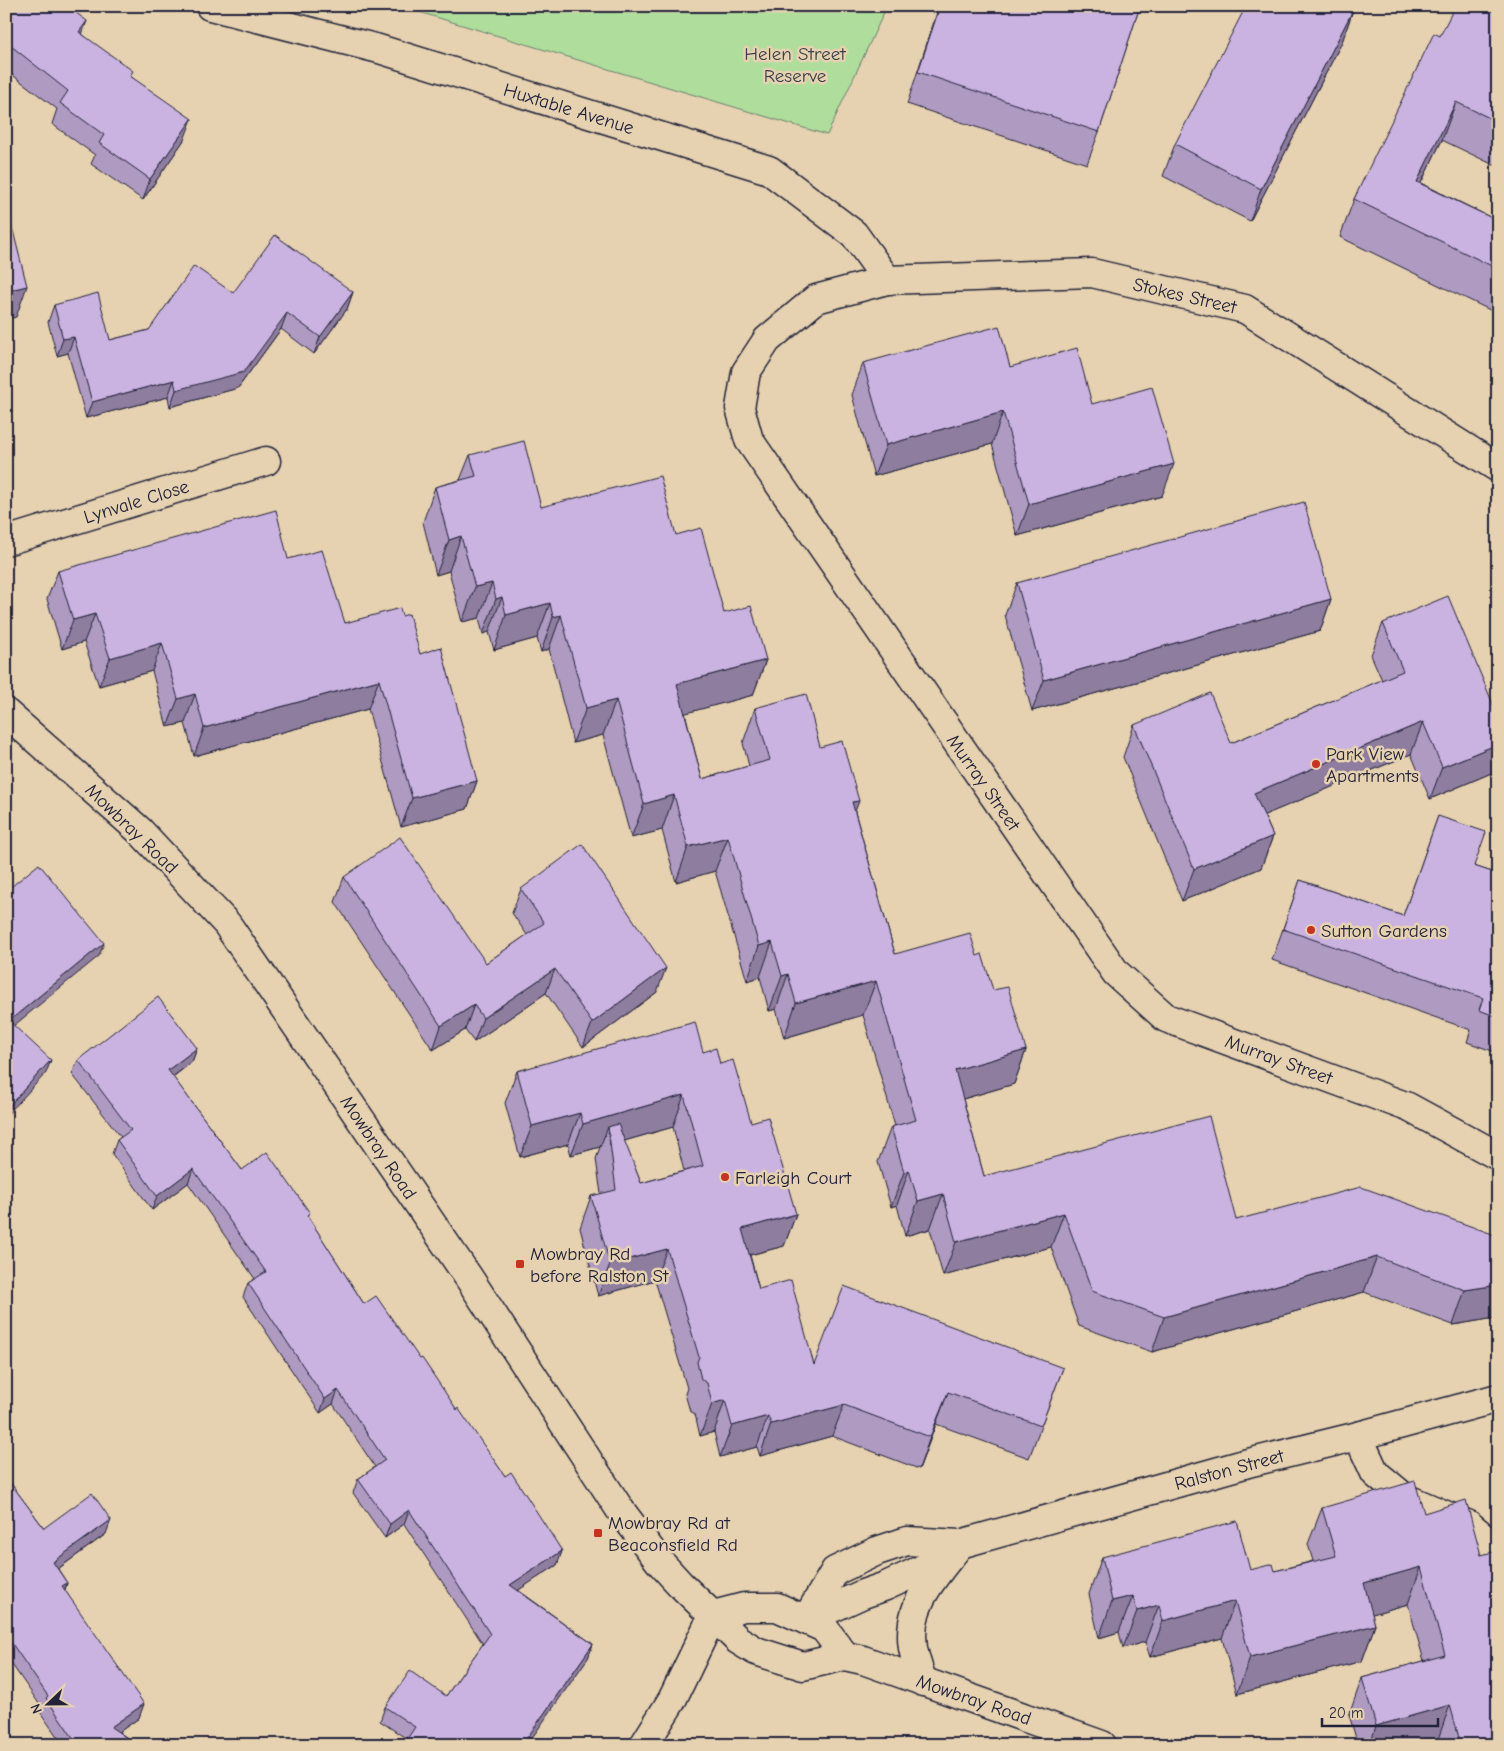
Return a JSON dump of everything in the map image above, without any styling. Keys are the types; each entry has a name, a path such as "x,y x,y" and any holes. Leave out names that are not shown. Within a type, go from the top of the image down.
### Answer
{"street":[{"name":"Huxtable Avenue","path":"210,6 379,49 768,170 854,234 887,280"},
{"name":"Stokes Street","path":"887,280 1092,273 1245,309 1498,468"},
{"name":"Murray Street","path":"887,280 816,300 767,340 746,372 740,408 749,440 1116,973 1166,1018 1408,1106 1498,1156"},
{"name":"Lynvale Close","path":"6,541 266,461"},
{"name":"Mowbray Road","path":"6,713 140,831 227,924 469,1278 621,1511 658,1561 738,1640 756,1651 803,1666 845,1656 863,1660 1102,1745"},
{"name":"Ralston Street","path":"806,1620 835,1571 877,1551 907,1541 960,1544 1248,1463 1358,1436 1498,1398"},
{"path":"1358,1436 1374,1473 1405,1498 1469,1525 1498,1550"},
{"path":"922,1682 913,1647 913,1621 921,1595 960,1544"},
{"path":"644,1745 672,1700 713,1616 744,1607 777,1607 824,1628 845,1656"}],"green space":[{"name":"Helen Street Reserve","path":"399,6 887,6 827,135"}],"building":[{"path":"6,6 67,6 87,21 79,32 133,71 130,76 192,119 150,179 99,143 104,135 60,103 68,91 6,42"},
{"path":"940,6 1140,6 1099,132 918,72"},
{"path":"1246,6 1346,6 1353,10 1261,189 1175,144"},
{"path":"1455,6 1498,6 1498,122 1456,102 1417,182 1498,221 1498,269 1354,199 1434,33 1440,36"},
{"path":"6,207 27,286 6,291"},
{"path":"275,235 353,292 320,337 287,313 244,372 176,390 174,380 92,402 74,337 63,339 54,305 98,293 110,340 149,330 194,266 233,293"},
{"path":"999,326 1010,367 1077,348 1092,404 1152,387 1174,464 1029,504 1003,412 886,445 863,363"},
{"path":"524,441 541,507 660,476 676,535 701,528 724,613 751,606 766,660 677,684 702,779 770,760 755,708 806,694 820,747 842,741 859,801 852,802 895,954 970,933 977,956 982,954 993,990 1008,987 1026,1050 955,1070 984,1176 1209,1116 1236,1220 1361,1187 1498,1236 1498,1285 1465,1290 1377,1257 1164,1317 1092,1291 1064,1213 956,1242 943,1194 918,1201 909,1170 904,1172 891,1127 916,1120 876,981 796,1003 788,974 782,976 772,942 759,946 728,837 688,847 674,795 644,804 616,700 586,708 561,615 553,617 550,603 506,615 502,597 496,599 492,583 475,587 461,536 449,540 435,487 476,476 470,455"},
{"path":"1304,502 1331,599 1044,680 1017,583"},
{"path":"276,510 288,559 322,550 345,623 400,608 402,616 409,614 420,654 441,647 477,781 412,798 379,680 204,728 195,694 178,699 162,643 110,658 95,614 73,620 58,571"},
{"name":"Park View Apartments","path":"1448,596 1498,716 1498,744 1442,767 1423,722 1254,793 1273,836 1194,869 1134,725 1210,693 1231,743 1403,671 1383,623"},
{"path":"1438,816 1486,832 1474,866 1498,874 1498,1017 1479,1010 1483,998 1283,929 1300,880 1403,916"},
{"path":"400,837 486,963 544,923 521,889 582,844 666,968 592,1023 555,969 483,1018 474,1005 441,1026 344,877"},
{"path":"39,864 104,943 9,1021 51,1060 6,1109 6,891"},
{"path":"158,997 197,1048 168,1070 242,1170 267,1152 310,1213 307,1215 364,1304 376,1296 505,1476 511,1472 562,1551 510,1585 593,1644 522,1745 403,1745 415,1727 385,1707 410,1671 446,1696 490,1634 409,1510 390,1524 358,1479 385,1460 338,1390 325,1399 248,1283 266,1272 193,1169 157,1196 117,1140 131,1130 78,1060"},
{"path":"695,1022 703,1052 716,1048 720,1064 733,1060 751,1122 768,1117 796,1214 742,1229 759,1289 791,1280 814,1365 844,1286 1063,1368 1041,1426 948,1392 930,1437 844,1405 771,1424 768,1416 732,1426 725,1400 712,1404 707,1383 701,1379 697,1362 699,1357 667,1249 610,1264 591,1196 616,1190 608,1127 618,1124 641,1183 703,1166 684,1095 583,1124 580,1113 532,1126 517,1071"},
{"path":"6,1477 44,1528 92,1493 111,1520 53,1562 67,1583 62,1586 144,1704 111,1727 137,1745 78,1745 46,1698 48,1696 6,1635"},
{"path":"1415,1481 1424,1513 1466,1500 1481,1555 1498,1551 1498,1745 1461,1745 1450,1705 1376,1726 1362,1678 1445,1655 1421,1567 1364,1583 1375,1625 1250,1657 1235,1601 1163,1621 1159,1605 1137,1611 1133,1596 1112,1601 1102,1557 1237,1521 1250,1570 1273,1564 1275,1571 1336,1556 1322,1508"}],"place":[{"name":"Park View Apartments","path":"1316,764"},
{"name":"Sutton Gardens","path":"1311,930"},
{"name":"Farleigh Court","path":"725,1177"},
{"name":"Mowbray Rd before Ralston St","path":"520,1264"},
{"name":"Mowbray Rd at Beaconsfield Rd","path":"598,1533"}]}
